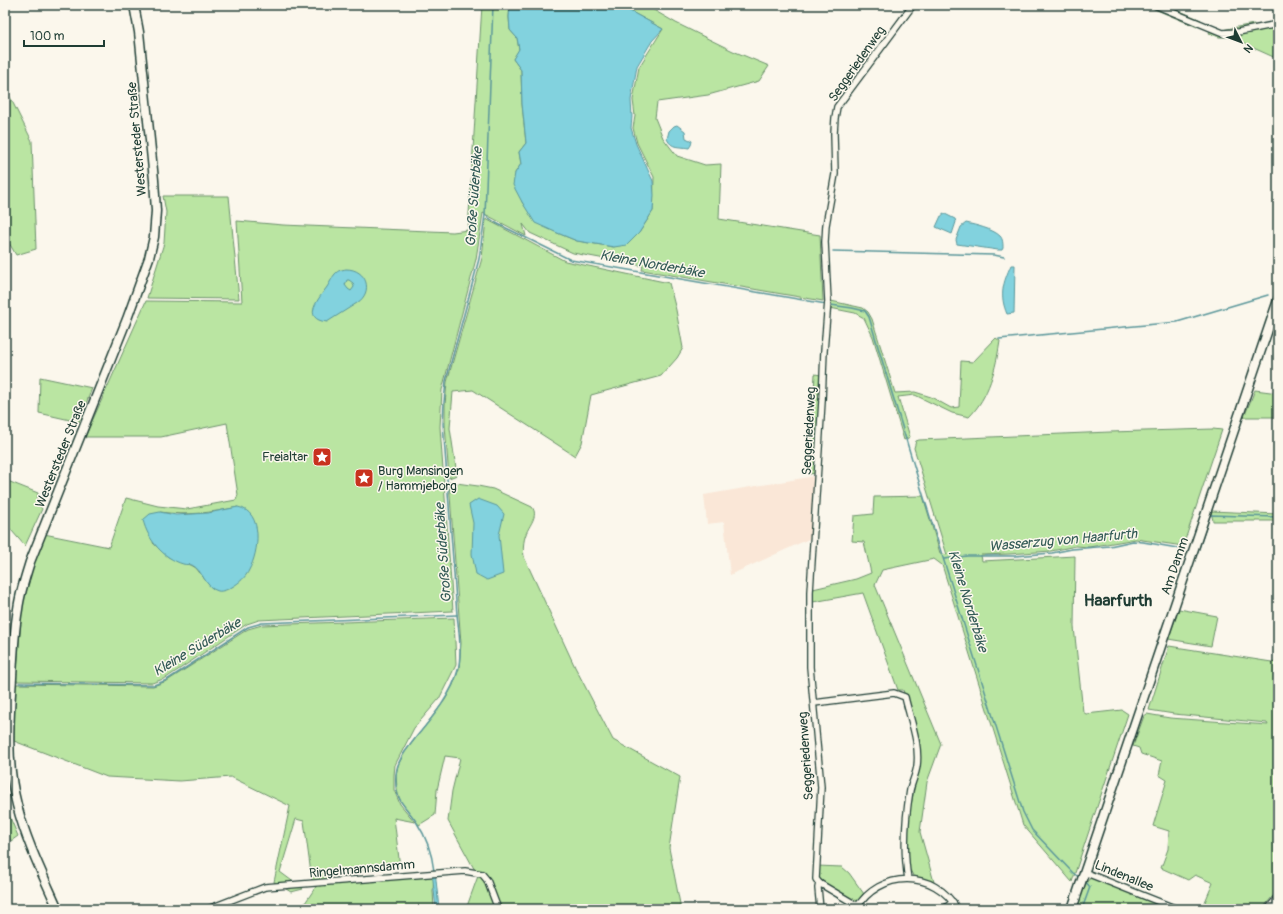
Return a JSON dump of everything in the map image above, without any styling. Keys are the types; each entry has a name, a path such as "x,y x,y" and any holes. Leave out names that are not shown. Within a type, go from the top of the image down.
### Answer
{"main road":[{"name":"Westersteder Straße","path":"58,909 29,842 13,788 8,723 15,630 19,603 30,562 128,319 149,258 154,237 156,211 154,180 139,32 134,5"},
{"name":"Am Damm","path":"1072,909 1278,300"}],"street":[{"name":"Seggeriedenweg","path":"820,909 819,883 816,879 816,865 821,787 810,667 810,592 828,305 825,242 826,225 835,174 835,118 837,107 913,5"},
{"path":"1155,5 1223,33 1238,32 1278,24"},
{"path":"814,703 894,692 905,697 916,743 917,767 911,789 905,832 904,859 908,879"},
{"name":"Ringelmannsdamm","path":"208,909 265,887 465,871 482,874 487,880 498,909"},
{"name":"Lindenallee","path":"1084,874 1164,907 1177,909"},
{"path":"819,883 857,908 872,891 885,883 911,879 932,885 944,893 953,902 957,909"},
{"path":"1268,909 1278,897"},
{"path":"944,909 953,902"}],"shaded area":[{"path":"815,476 811,538 730,575 724,522 707,524 704,495"}],"green space":[{"path":"482,5 510,5 510,30 517,38 519,50 513,59 521,70 522,104 526,143 519,152 521,164 515,173 522,202 529,212 555,232 577,241 614,247 639,233 653,211 654,177 637,143 633,128 635,116 633,100 639,67 663,29 628,10 625,5 645,5 676,23 733,51 769,66 759,81 708,95 657,102 655,118 663,138 677,156 705,165 721,164 719,219 820,235 823,301 642,270 643,266 573,253 530,233 523,224 526,236 483,213 476,259 442,390 440,427 453,611 259,620 247,624 166,678 152,683 16,681 22,608 26,583 44,534 109,547 126,498 158,506 187,509 236,500 238,495 227,423 161,437 85,437 146,301 242,302 237,221 283,225 453,232 468,230","holes":["238,507 209,585 196,568 168,557 153,543 160,512 180,514 199,513"]},
{"path":"1145,5 1166,5 1201,20 1197,27"},
{"path":"1254,24 1256,32 1278,26 1278,59 1229,37 1219,37 1209,33 1212,26 1221,30"},
{"path":"5,87 32,141 36,249 16,255 5,236"},
{"path":"163,196 229,196 239,299 147,298 164,243 166,212"},
{"path":"486,219 565,261 669,283 683,348 677,358 661,376 591,395 582,443 575,456 473,390 453,392 450,428 457,475 449,478 445,425 447,382 482,258"},
{"path":"831,301 863,308 868,312 872,319 895,393 915,392 931,397 951,408 959,407 961,361 973,362 996,338 1000,341 994,372 987,391 976,409 969,417 952,413 915,395 898,397 910,437 904,440 873,337 864,318 855,313 830,308"},
{"path":"815,374 821,375 816,473 809,474"},
{"path":"40,377 92,388 79,422 39,413"},
{"path":"1255,390 1278,393 1278,417 1244,417"},
{"path":"1213,429 1222,430 1183,546 1136,539 1089,547 1076,546 1051,551 981,555 982,561 1075,556 1074,627 1083,712 1086,714 1122,710 1128,714 1072,882 1023,825 942,565 934,559 882,570 875,585 941,744 927,782 920,832 934,882 914,877 907,865 906,856 910,810 919,764 914,726 903,690 898,690 863,593 813,602 813,589 856,579 871,573 864,542 852,541 854,516 873,514 874,497 923,496 940,553 947,555 914,448 916,441"},
{"path":"5,480 38,493 37,501 42,509 25,546 5,523"},
{"path":"449,482 493,489 532,507 534,510 534,517 524,540 524,557 575,667 613,740 680,777 669,848 681,909 466,909 478,876 448,821 452,791 460,758 445,756 437,790 435,815 419,825 401,802 397,789 396,775 398,765 405,752 445,700 459,669 461,643"},
{"path":"1211,511 1278,514 1278,521 1213,521"},
{"path":"1179,609 1217,616 1211,646 1168,639"},
{"path":"454,618 456,665 439,699 414,728 395,765 394,790 400,804 415,822 394,818 400,867 328,874 329,881 312,881 304,821 296,819 280,872 303,889 291,892 274,882 290,806 231,777 180,781 107,777 14,741 15,684 153,686 167,681 248,629 262,625"},
{"path":"1169,646 1278,663 1278,890 1262,909 1202,909 1213,883 1195,875 1188,880 1161,868 1168,849 1169,831 1153,826 1167,780 1159,775 1162,761 1141,754 1139,748 1133,746 1144,716 1147,714 1170,718 1268,725 1267,723 1174,714 1149,710"},
{"path":"5,806 18,836 11,841 5,828"},
{"path":"817,866 842,867 849,873 864,894 856,902 819,883"},
{"path":"434,874 434,909 301,909 317,885"},
{"path":"1091,878 1153,902 1160,909 1077,909 1083,888"}],"water":[{"path":"510,5 624,5 628,10 663,29 652,41 637,66 631,100 631,128 636,144 653,181 653,211 639,233 627,245 614,247 577,241 535,223 513,185 515,173 521,164 519,152 526,143 522,104 521,70 513,59 519,49 517,38 510,30"},
{"path":"677,125 685,131 686,138 692,141 689,148 674,146 667,139 669,131"},
{"path":"943,213 955,219 956,222 952,234 936,227 941,216 943,216"},
{"path":"966,223 993,231 1000,236 1002,240 1002,250 957,244 956,240 961,227"},
{"path":"1011,265 1015,265 1014,313 1007,314 1003,301 1003,289"},
{"path":"346,269 353,270 363,277 367,287 365,293 357,303 327,322 319,320 315,317 313,312 314,307 334,275 339,271","holes":["347,280 353,283 354,287 351,291 345,285"]},
{"path":"478,499 497,506 504,514 499,535 503,574 487,580 476,574 472,554 473,523 469,505"},
{"path":"238,507 246,510 252,516 256,524 257,543 255,553 248,573 231,588 221,591 218,591 210,586 196,567 176,561 163,553 153,541 145,527 143,520 150,514 160,512 176,515 208,513"},
{"path":"435,870 439,909 436,909 432,871"}],"waterway":[{"name":"Große Süderbäke","path":"434,871 432,858 424,834 399,797 396,784 396,775 398,764 404,754 447,696 455,679 460,657 443,424 444,402 446,381 479,259 485,215 493,5"},
{"name":"Kleine Norderbäke","path":"485,215 496,223 571,260 826,304"},
{"path":"833,251 994,255 1004,257"},
{"path":"999,339 1177,322 1268,295"},
{"name":"Kleine Norderbäke","path":"831,305 865,311 869,317 915,469 1023,812 1032,830 1073,873 1080,878"},
{"name":"Wasserzug von Haarfurth","path":"1198,551 1210,515 1278,517"},
{"name":"Wasserzug von Haarfurth","path":"944,559 967,556 1015,556 1052,553 1072,549 1110,546 1133,541 1183,549"},
{"name":"Kleine Süderbäke","path":"19,683 154,685 167,680 248,627 262,623 457,615"},
{"name":"Kleine Norderbäke","path":"1082,909 1090,887 1085,881"}],"place":[{"name":"Freialtar","path":"322,457"},
{"name":"Burg Mansingen / Hammjeborg","path":"364,478"}],"district":[{"name":"Haarfurth","path":"1118,600"}]}
